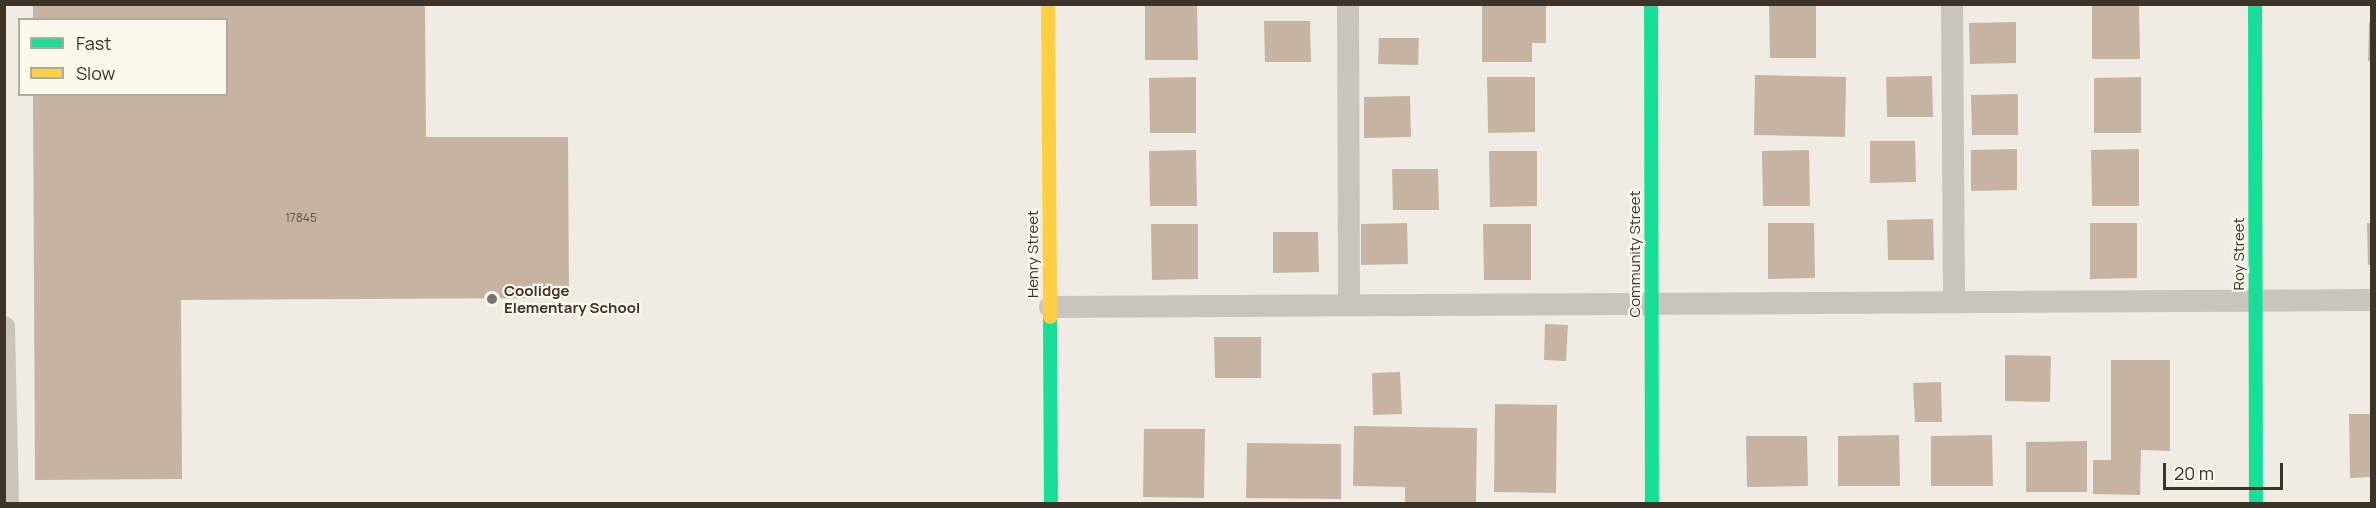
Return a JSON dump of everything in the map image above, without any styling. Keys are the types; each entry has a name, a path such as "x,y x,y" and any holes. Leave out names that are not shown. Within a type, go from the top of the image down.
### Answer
{"street":[{"name":"Henry Street","path":"1048,4 1051,504"},
{"name":"Community Street","path":"1651,4 1652,504"},
{"name":"Roy Street","path":"2255,4 2256,504"}],"lane":[{"path":"1348,4 1349,305"},
{"path":"1952,4 1954,302"},
{"path":"1050,307 2372,300"},
{"path":"4,327 8,504"}],"building":[{"path":"33,4 425,4 426,137 568,137 569,298 181,300 182,479 35,480 33,96 228,96 228,18 33,18"},
{"path":"1145,4 1197,4 1198,60 1145,60"},
{"path":"1482,4 1546,4 1546,43 1532,43 1532,62 1482,62"},
{"path":"1769,4 1816,4 1816,58 1770,58"},
{"path":"2092,4 2139,4 2140,59 2092,59"},
{"path":"1264,21 1310,21 1311,62 1265,62"},
{"path":"2016,22 2016,63 1970,64 1969,23"},
{"path":"2369,22 2372,22 2372,61 2368,61"},
{"path":"1379,38 1419,38 1418,65 1378,64"},
{"path":"1755,75 1846,77 1845,137 1754,135"},
{"path":"1932,76 1933,117 1887,117 1886,77"},
{"path":"1196,77 1196,133 1150,133 1149,78"},
{"path":"1487,77 1535,77 1535,132 1488,133"},
{"path":"2141,77 2141,133 2094,133 2094,78"},
{"path":"2018,94 2018,135 1972,135 1971,95"},
{"path":"1410,96 1411,137 1364,138 1364,97"},
{"path":"1870,141 1915,141 1916,182 1870,183"},
{"path":"2017,149 2017,190 1971,191 1971,150"},
{"path":"2139,149 2139,206 2092,206 2091,150"},
{"path":"1196,150 1197,206 1150,206 1149,151"},
{"path":"1809,150 1810,206 1763,206 1762,151"},
{"path":"1489,151 1537,151 1537,206 1490,207"},
{"path":"1392,169 1438,169 1439,210 1393,210"},
{"path":"1933,219 1934,260 1888,260 1887,220"},
{"path":"1407,223 1408,264 1361,265 1361,224"},
{"path":"1768,223 1814,223 1815,278 1768,279"},
{"path":"2090,223 2137,223 2137,278 2090,279"},
{"path":"2367,223 2372,223 2372,265 2368,265"},
{"path":"1151,224 1198,224 1198,279 1152,280"},
{"path":"1483,224 1531,224 1531,280 1484,280"},
{"path":"1273,232 1318,232 1319,272 1273,273"},
{"path":"1545,324 1568,325 1566,361 1544,360"},
{"path":"1214,337 1261,337 1261,378 1215,378"},
{"path":"2005,355 2051,356 2050,402 2005,401"},
{"path":"2111,360 2170,360 2170,451 2141,450 2140,495 2093,494 2093,460 2111,460"},
{"path":"1400,372 1402,414 1373,415 1372,373"},
{"path":"1941,382 1942,422 1915,422 1913,383"},
{"path":"1495,404 1557,405 1556,493 1494,492"},
{"path":"2349,414 2372,414 2372,477 2350,478"},
{"path":"1354,426 1477,428 1476,503 1405,502 1405,487 1353,486"},
{"path":"1144,429 1205,429 1204,498 1143,497"},
{"path":"1899,435 1900,486 1838,486 1838,436"},
{"path":"1992,435 1993,486 1931,486 1931,436"},
{"path":"1746,436 1807,436 1808,486 1747,487"},
{"path":"2087,441 2087,492 2026,492 2026,442"},
{"path":"1247,443 1341,444 1341,499 1246,498"}],"traffic: fast":[{"path":"1651,4 1652,504"},
{"path":"2255,4 2256,504"},
{"path":"1050,317 1051,504"}],"traffic: slow":[{"path":"1048,4 1050,317"}],"place":[{"name":"Coolidge Elementary School","path":"492,299"}]}
